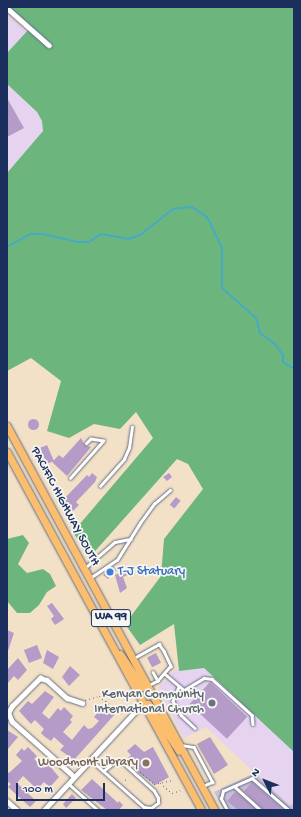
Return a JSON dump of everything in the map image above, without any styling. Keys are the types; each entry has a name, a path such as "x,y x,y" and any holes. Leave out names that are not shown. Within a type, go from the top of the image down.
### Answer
{"main road":[{"name":"PACIFIC HIGHWAY SOUTH","path":"7,426 215,810"},
{"name":"PACIFIC HIGHWAY SOUTH","path":"7,452 142,704 201,810"},
{"path":"109,640 142,688 148,687"},
{"path":"142,704 148,704 165,734 190,765"}],"street":[{"path":"7,8 49,45"},
{"path":"74,776 12,722 8,714 12,706 40,678 47,680 68,698 82,703"},
{"path":"44,810 142,704"},
{"path":"7,801 17,810"}],"lane":[{"path":"100,486 124,459 129,448 132,427"},
{"path":"70,478 103,441 91,439 87,443"},
{"path":"90,579 117,560 131,539 136,527 154,504 170,490"},
{"path":"84,568 115,542 131,539"},
{"path":"133,659 159,644 171,666 158,681 148,687"},
{"path":"153,672 158,681"},
{"path":"165,674 184,690 204,678 212,679 252,715 253,724"},
{"path":"179,687 173,701 181,715 195,728"},
{"path":"179,745 194,747 213,782 202,787"},
{"path":"90,759 146,808 154,807 158,803 154,791 123,763 114,763 104,771"},
{"path":"227,810 221,796 224,791 254,778 289,810"},
{"path":"68,784 98,810"},
{"path":"234,786 261,810"}],"path":[{"path":"82,703 92,696 100,696 127,719"},
{"path":"159,782 172,793 181,790"}],"shaded area":[{"path":"7,14 27,32 7,53"},
{"path":"7,84 37,112 42,121 43,131 7,173"},
{"path":"177,668 179,671 204,668 294,750 294,802 290,806 206,727 184,738 158,688"},
{"path":"255,773 290,806 294,802 294,810 224,810 214,792"}],"green space":[{"path":"9,7 294,7 294,752 204,668 179,671 174,624 140,645 125,624 161,576 164,539 203,489 188,464 177,459 89,558 73,532 153,438 136,412 120,429 94,424 69,438 47,431 61,381 31,358 7,371 7,173 43,131 42,121 37,112 7,84 7,53 30,28"},
{"path":"23,535 29,543 18,564 27,573 43,569 50,574 56,586 47,592 39,605 30,613 17,613 7,601 7,539"}],"building":[{"path":"7,98 24,128 7,137"},
{"path":"33,418 37,420 39,424 37,428 33,430 29,428 27,424 29,420"},
{"path":"81,438 85,445 91,447 67,476 52,462 59,455 63,458"},
{"path":"47,445 54,461 41,466 39,461 45,459 40,448"},
{"path":"92,473 97,477 95,482 76,502 79,505 73,511 70,508 66,512 61,502 87,475 89,477"},
{"path":"169,473 172,477 167,481 163,477"},
{"path":"176,497 181,501 174,509 170,505"},
{"name":"T-J Statuary","path":"113,566 117,570 108,579 103,575"},
{"path":"126,570 128,575 123,577 127,588 120,593 115,575"},
{"path":"52,603 64,619 55,625 51,619 54,616 47,606"},
{"path":"7,630 14,633 8,651 7,651"},
{"path":"37,645 42,658 29,663 24,650"},
{"path":"47,650 59,657 53,669 43,663"},
{"path":"156,653 161,663 152,667 147,658"},
{"path":"18,658 27,670 18,680 14,676 7,684 7,670"},
{"path":"70,666 80,675 69,686 62,677"},
{"name":"Kenyan Community International Church","path":"210,682 247,717 227,739 190,704"},
{"path":"45,691 54,697 42,713 49,719 58,708 61,711 64,707 73,716 70,720 72,722 63,732 72,740 84,725 88,729 92,728 99,721 94,717 102,707 106,710 109,708 115,714 74,760 60,750 64,746 54,737 51,741 41,733 44,729 35,720 31,724 19,711 28,701 32,704"},
{"path":"7,730 18,737 7,750"},
{"path":"210,737 228,765 214,774 197,744"},
{"name":"Woodmont Library","path":"135,744 144,752 153,747 169,777 155,785 140,774 127,759 131,755 127,751"},
{"path":"28,747 37,756 34,759 44,768 48,764 59,777 50,787 44,782 37,789 23,776 17,783 36,801 30,807 8,787 11,784 7,781 7,771 9,773 22,761 16,755 22,748 24,751"},
{"path":"92,779 118,803 119,801 123,805 119,810 107,810 81,790"},
{"path":"252,782 284,810 264,810 244,791"},
{"path":"235,792 257,810 238,810 227,801"},
{"path":"72,794 76,798 66,808 63,804"}],"waterway":[{"path":"7,247 30,234 43,234 77,242 89,242 101,234 128,239 140,235 173,209 192,207 207,217 222,248 222,288 256,318 260,333 274,343 283,355 283,362 294,369"}],"place":[{"name":"T-J Statuary","path":"110,572"},
{"name":"Kenyan Community International Church","path":"212,703"},
{"name":"Woodmont Library","path":"146,763"}]}
